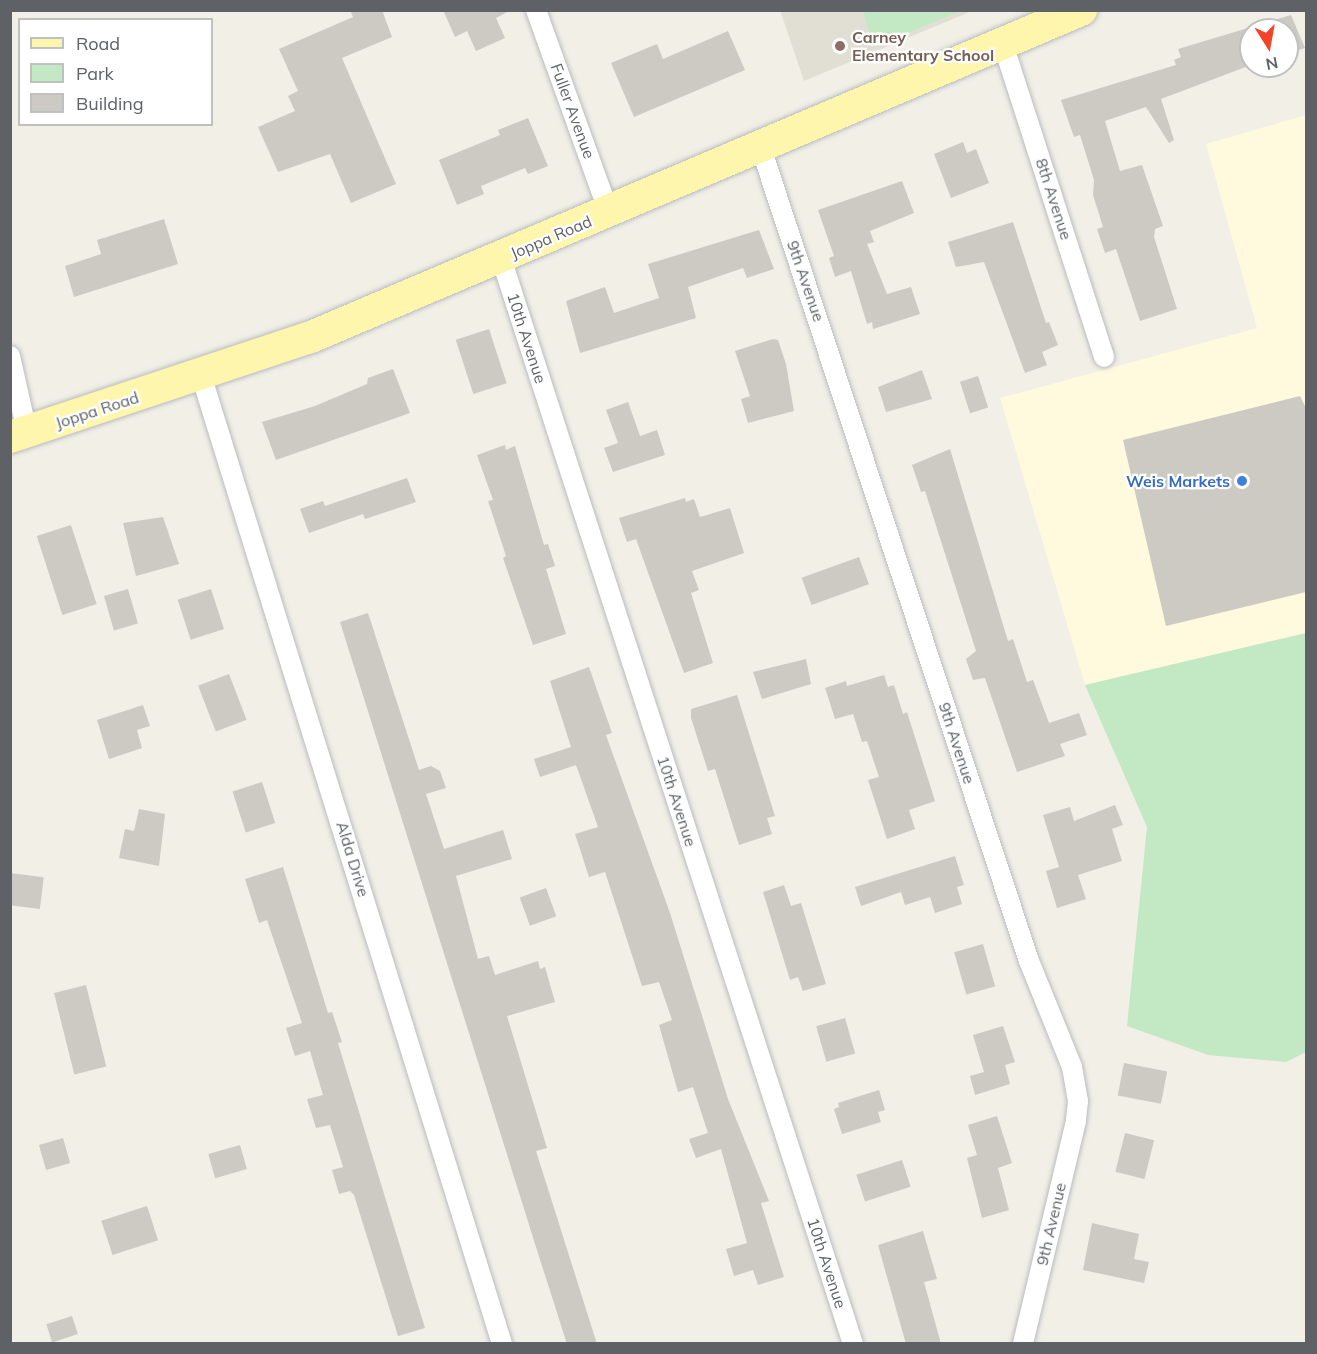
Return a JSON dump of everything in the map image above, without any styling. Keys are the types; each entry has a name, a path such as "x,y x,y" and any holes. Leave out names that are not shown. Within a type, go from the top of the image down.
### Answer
{"main road":[{"name":"Joppa Road","path":"19,435 311,336 609,213 1002,41 1081,10"}],"street":[{"name":"Fuller Avenue","path":"536,10 609,213"},
{"name":"8th Avenue","path":"1002,41 1104,357"},
{"name":"9th Avenue","path":"761,148 1029,961 1072,1067 1077,1101 1076,1121 1023,1344"},
{"name":"10th Avenue","path":"501,258 853,1344"},
{"path":"10,356 19,435"},
{"name":"Alda Drive","path":"201,375 502,1344"}],"shaded area":[{"name":"Carney Elementary School","path":"780,10 972,11 804,81"},
{"path":"1306,115 1306,633 1085,685 1000,398 1257,328 1206,144"}],"green space":[{"path":"863,10 960,10 960,11 874,47"},
{"path":"1306,633 1306,1052 1286,1062 1208,1055 1127,1026 1147,827 1085,685"}],"building":[{"path":"350,10 382,10 392,37 342,58 396,184 351,203 330,154 278,172 258,127 295,111 288,96 298,91 279,49 353,17"},
{"path":"443,10 511,10 496,18 505,38 476,51 467,31 455,37"},
{"path":"728,31 745,70 634,117 611,63 657,44 663,59"},
{"path":"1239,31 1239,70 1161,99 1174,140 1169,143 1146,107 1105,121 1120,171 1142,165 1163,226 1155,229 1154,237 1177,309 1140,321 1116,249 1105,253 1097,229 1103,227 1093,195 1094,180 1080,135 1074,137 1061,100 1176,65 1174,60 1181,57 1178,49"},
{"path":"1299,34 1305,48 1299,50"},
{"path":"528,118 548,166 528,174 525,168 481,186 484,194 457,205 439,160 500,135 498,130"},
{"path":"963,142 967,153 976,149 989,183 951,198 934,154"},
{"path":"902,181 914,213 870,231 874,242 867,244 887,294 911,287 920,314 873,329 872,322 867,324 851,271 835,277 829,258 834,256 818,210"},
{"path":"164,219 178,264 74,297 65,266 101,254 97,240"},
{"path":"1013,222 1046,323 1049,322 1058,345 1042,352 1047,365 1025,373 984,262 956,267 948,242"},
{"path":"759,230 774,269 747,278 743,268 688,287 696,318 580,353 566,301 605,287 614,313 659,298 648,264"},
{"path":"489,329 507,383 473,394 456,340"},
{"path":"773,339 778,340 786,364 794,411 748,423 741,399 750,396 735,351"},
{"path":"393,369 410,413 276,460 262,422 315,406 367,384 368,378"},
{"path":"922,370 932,399 886,412 878,387"},
{"path":"978,376 988,407 970,413 960,382"},
{"path":"1300,396 1306,408 1306,592 1166,626 1123,440"},
{"path":"628,402 640,436 657,430 665,455 613,472 604,448 618,443 606,410"},
{"path":"505,445 506,450 515,446 544,545 548,544 555,566 546,569 566,634 533,645 503,558 506,556 488,501 493,500 477,455"},
{"path":"950,449 1008,641 1013,639 1027,682 1033,680 1049,723 1079,713 1087,735 1060,744 1065,756 1017,772 985,678 973,680 966,659 976,651 925,491 921,492 912,465"},
{"path":"407,478 416,502 365,519 363,514 309,533 300,509 323,501 325,506"},
{"path":"685,498 686,502 694,499 700,517 730,508 744,553 692,571 699,590 691,593 713,663 684,673 636,539 627,542 619,518"},
{"path":"163,517 179,564 136,576 123,523"},
{"path":"71,525 97,604 62,615 37,536"},
{"path":"859,557 869,584 812,605 802,578"},
{"path":"128,589 138,624 114,630 104,596"},
{"path":"211,589 224,629 191,640 178,600"},
{"path":"368,613 419,770 431,766 440,771 446,788 426,794 444,849 503,830 512,859 456,876 478,959 489,956 495,975 538,961 540,969 545,967 555,1002 507,1016 547,1148 536,1151 597,1344 567,1344 340,622"},
{"path":"806,659 811,684 762,699 753,672"},
{"path":"589,667 612,733 606,735 670,913 728,1099 769,1201 761,1203 784,1277 758,1285 753,1270 734,1276 726,1249 747,1243 721,1149 696,1158 689,1139 708,1133 693,1087 678,1092 659,1025 672,1020 659,982 642,986 605,872 589,877 575,834 598,827 576,765 540,777 534,759 571,747 550,681"},
{"path":"229,674 247,720 216,732 198,686"},
{"path":"884,675 888,687 894,685 903,714 907,712 935,801 909,810 915,829 887,839 868,780 879,777 867,741 862,742 853,714 835,719 825,688 846,681 847,686"},
{"path":"737,695 775,816 767,818 772,834 739,845 715,769 708,771 691,718 691,709"},
{"path":"143,705 150,726 137,730 142,748 109,759 97,720"},
{"path":"262,782 275,823 246,832 233,792"},
{"path":"1115,805 1123,825 1112,829 1122,861 1078,875 1086,899 1057,908 1046,871 1059,867 1043,815 1070,807 1074,821"},
{"path":"139,809 165,814 159,866 119,858 125,829 134,831"},
{"path":"955,856 964,885 957,887 962,904 935,913 930,897 905,905 901,892 861,906 855,887"},
{"path":"283,867 328,1013 332,1012 342,1042 338,1043 425,1328 398,1336 354,1195 350,1191 339,1194 332,1170 343,1167 330,1125 316,1128 307,1099 323,1095 310,1051 295,1056 286,1028 302,1023 267,920 259,923 245,879"},
{"path":"10,873 44,877 40,909 10,905"},
{"path":"784,885 791,906 801,903 826,984 803,991 798,977 790,980 763,892"},
{"path":"546,888 556,916 530,926 520,898"},
{"path":"983,944 995,986 966,995 954,952"},
{"path":"86,985 106,1067 74,1074 54,993"},
{"path":"845,1018 855,1054 826,1062 816,1026"},
{"path":"1003,1026 1015,1062 1005,1065 1010,1084 975,1095 970,1076 984,1072 973,1035"},
{"path":"1124,1063 1167,1071 1161,1104 1118,1095"},
{"path":"879,1090 885,1110 878,1112 881,1122 842,1134 834,1109 839,1107 838,1103"},
{"path":"997,1116 1012,1163 998,1168 1009,1210 982,1218 967,1158 977,1155 968,1125"},
{"path":"1125,1133 1154,1140 1144,1179 1115,1172"},
{"path":"63,1138 70,1163 46,1170 39,1145"},
{"path":"240,1145 247,1169 215,1178 208,1154"},
{"path":"902,1160 911,1187 865,1201 856,1175"},
{"path":"147,1206 158,1240 112,1255 101,1221"},
{"path":"1092,1223 1139,1234 1134,1259 1149,1262 1144,1283 1083,1270"},
{"path":"923,1231 937,1279 924,1282 941,1344 906,1344 878,1245"},
{"path":"72,1316 78,1334 52,1342 46,1324"}],"place":[{"name":"Carney Elementary School","path":"840,46"},
{"name":"Weis Markets","path":"1242,481"}]}
